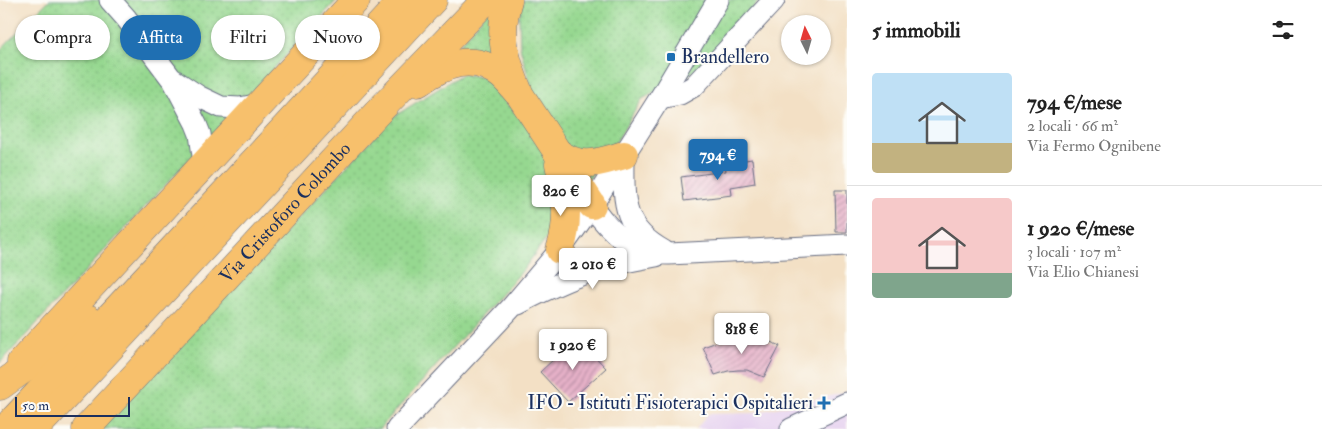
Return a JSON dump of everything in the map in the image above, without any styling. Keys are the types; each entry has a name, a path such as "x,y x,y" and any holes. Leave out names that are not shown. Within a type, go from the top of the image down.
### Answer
{"main road":[{"path":"0,386 356,0"},
{"path":"5,429 402,0"},
{"name":"Via Cristoforo Colombo","path":"36,429 433,0"},
{"name":"Via Cristoforo Colombo","path":"86,429 378,113 486,0"},
{"path":"508,0 503,19 503,43 520,95"},
{"path":"378,113 435,71 452,64 472,63 493,70 520,95 592,205"},
{"path":"557,152 567,159 584,164 624,155"},
{"path":"557,152 564,183 566,207 566,230 560,250"},
{"path":"0,386 42,356 159,264"}],"street":[{"path":"110,0 125,9 171,78 200,134 204,163"},
{"path":"397,429 510,309 560,250 624,155 718,0"},
{"path":"660,98 680,94 694,86 774,0"},
{"path":"171,78 200,97 221,107 240,108 260,104"},
{"path":"624,155 625,194 630,219 648,240 669,254"},
{"path":"592,205 601,219 623,239 646,253 669,254 847,245"},
{"path":"510,309 544,291 595,270 624,262 669,254"},
{"path":"791,429 847,403"}],"shaded area":[{"name":"IFO - Istituti Fisioterapici Ospitalieri","path":"847,392 847,429 696,429 708,414 754,413"}],"green space":[{"path":"49,0 337,0 323,15 295,15 295,45 285,56 285,15 211,15 211,60 281,60 0,363 0,50 15,35 15,60 110,60 110,15 34,15"},
{"path":"524,0 760,0 693,72 642,99 618,139 523,270 379,429 100,429 393,117 462,74 494,79 509,107 532,90 520,47 519,16"},
{"path":"492,6 496,57 476,50 456,49"}],"building":[{"path":"752,159 755,183 731,187 732,195 684,201 681,177 726,171 725,163"},
{"path":"835,190 847,190 847,232 836,232"},
{"path":"743,337 768,341 780,346 764,377 747,370 728,371 715,375 703,347"},
{"path":"570,344 577,352 584,345 606,368 568,402 540,372"}],"place":[{"name":"Brandellero","path":"671,57"},
{"name":"IFO - Istituti Fisioterapici Ospitalieri","path":"824,403"}]}
